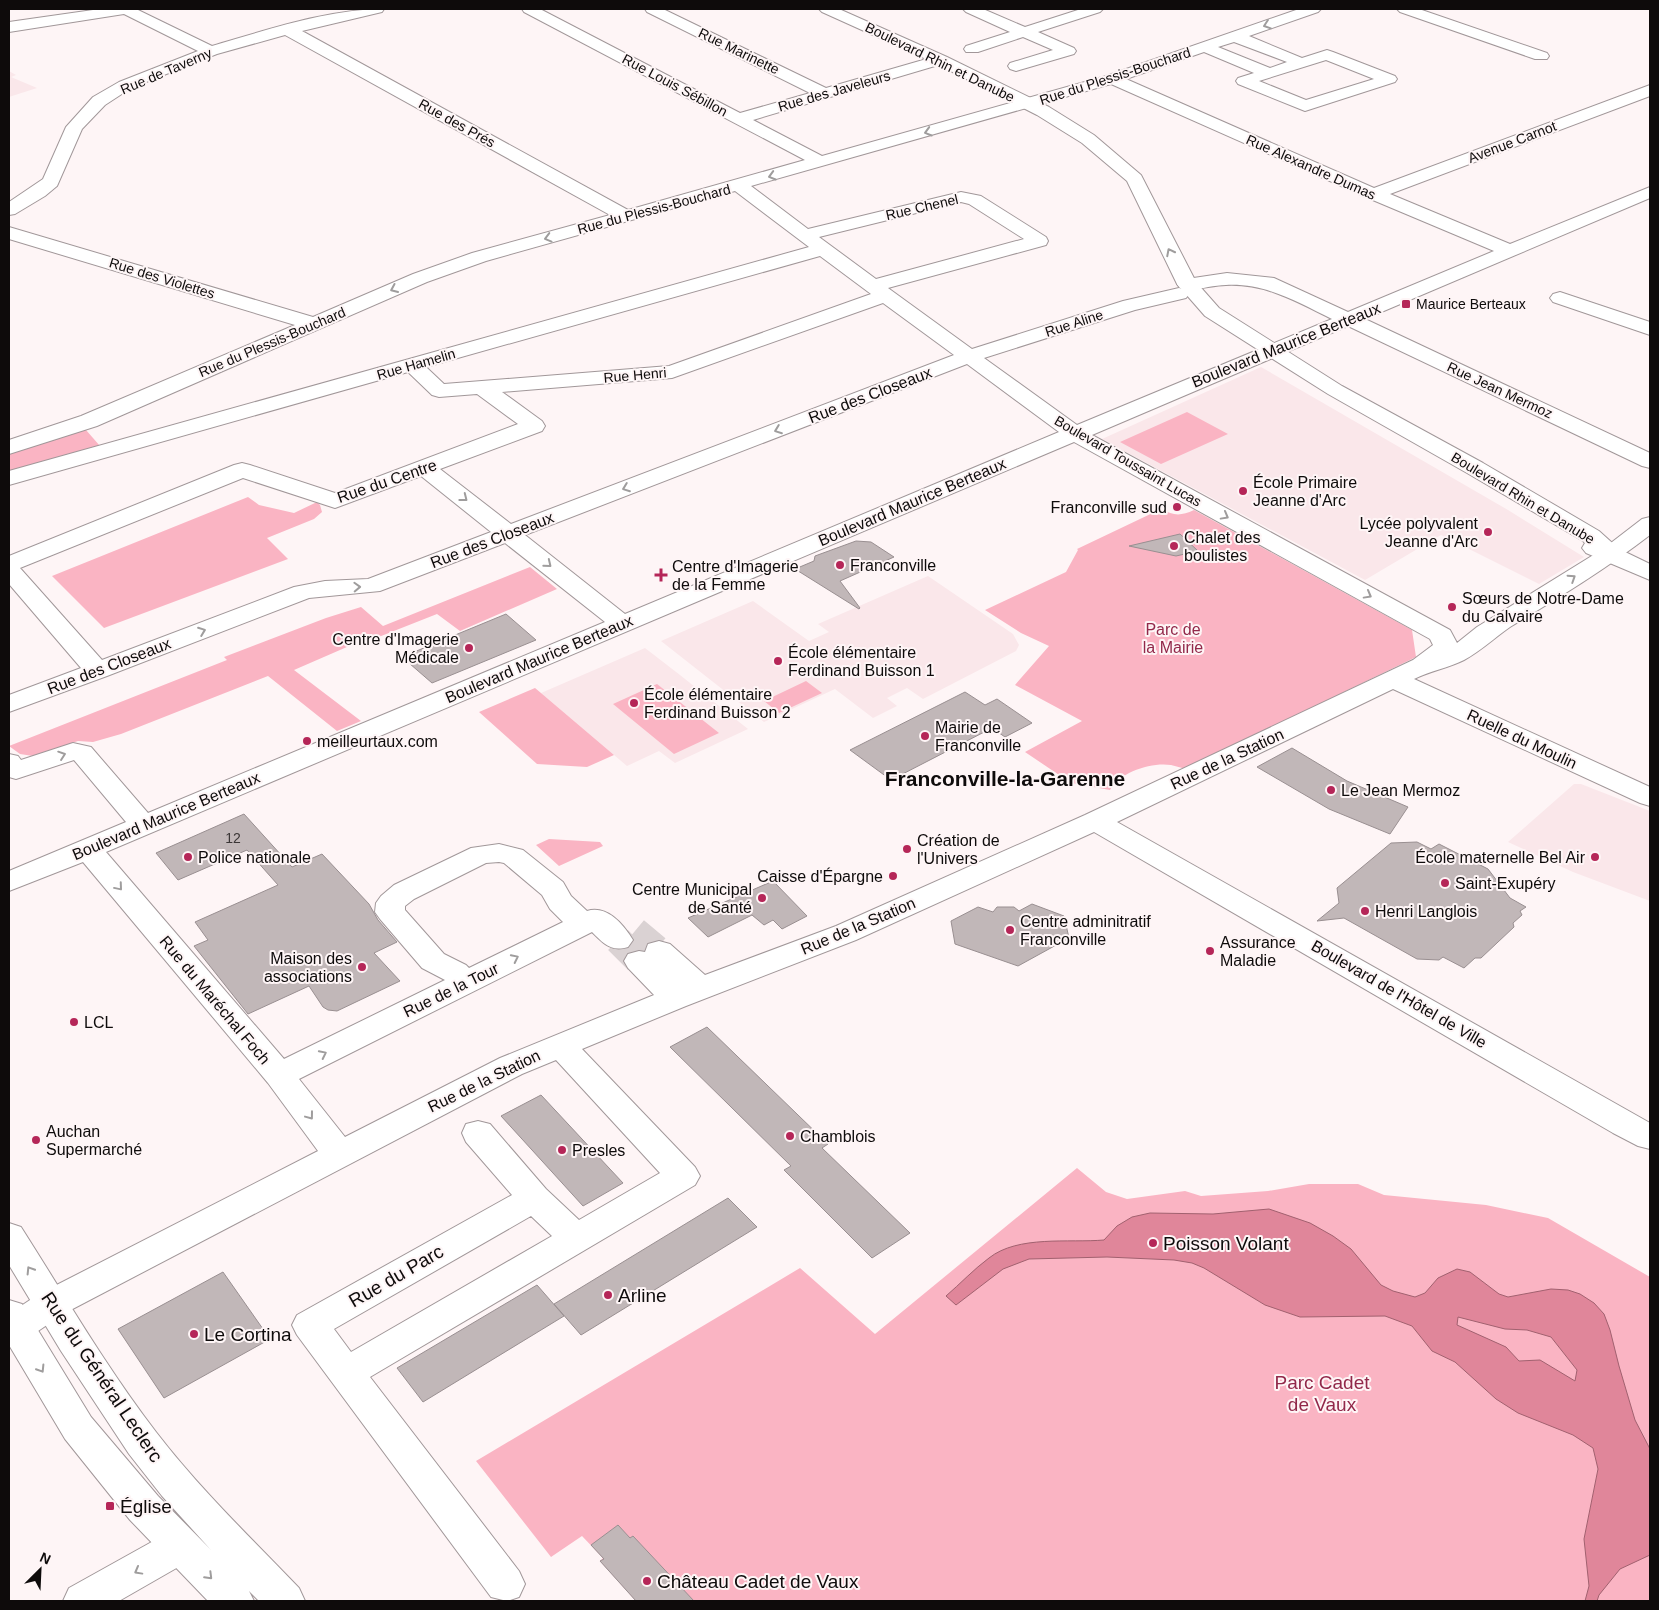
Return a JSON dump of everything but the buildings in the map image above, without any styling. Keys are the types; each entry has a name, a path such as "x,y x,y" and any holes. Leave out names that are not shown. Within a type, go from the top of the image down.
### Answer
{"street":[{"path":"9,27 126,9 211,51"},
{"name":"Rue de Taverny","path":"9,210 39,192 40,181 53,167 74,127 99,101 125,85 211,51 376,9"},
{"name":"Rue Louis Sébillon","path":"529,9 821,162"},
{"name":"Rue Marinette","path":"652,9 825,94"},
{"name":"Boulevard Rhin et Danube","path":"827,9 941,60 1026,104 1043,110 1088,139 1122,166 1135,179 1183,289 1198,315 1476,468 1591,536 1611,554 1650,573"},
{"path":"971,9 1027,31 1068,51 1016,66"},
{"path":"1054,9 1071,16"},
{"path":"972,48 1095,9"},
{"name":"Rue du Plessis-Bouchard","path":"9,447 89,421 420,278 479,257 1026,104 1112,78 1313,9"},
{"path":"1405,9 1541,56"},
{"name":"Rue des Prés","path":"288,30 626,216"},
{"path":"1234,36 1302,63"},
{"path":"1204,47 1270,73"},
{"path":"1327,55 1389,79 1306,106 1244,81 1270,73 1327,55"},
{"name":"Rue des Javeleurs","path":"738,119 929,63"},
{"name":"Rue Alexandre Dumas","path":"1112,78 1374,194 1511,251"},
{"name":"Avenue Carnot","path":"1374,194 1650,90"},
{"name":"Boulevard Rhin et Danube","path":"1026,104 1032,113 1076,142 1110,168 1120,187"},
{"name":"Boulevard Toussaint Lucas","path":"738,185 1075,434 1441,635 1459,637 1486,632"},
{"name":"Boulevard Maurice Berteaux","path":"9,882 1650,192"},
{"name":"Rue Chenel","path":"805,236 961,197 975,200 1039,241 880,291"},
{"name":"Rue des Violettes","path":"9,233 315,324"},
{"name":"Rue Hamelin","path":"9,478 823,249"},
{"name":"Boulevard Rhin et Danube","path":"1157,264 1183,289"},
{"name":"Rue Aline","path":"970,356 1183,289 1227,279 1274,284 1349,320"},
{"name":"Rue Henri","path":"412,365 439,391 672,372 880,291"},
{"path":"1560,298 1650,329"},
{"name":"Rue Jean Mermoz","path":"1349,320 1650,461"},
{"name":"Rue des Closeaux","path":"9,704 303,592 325,588 371,586 970,356"},
{"name":"Rue du Centre","path":"9,564 242,470 335,501 534,426 481,387"},
{"path":"89,421 111,448"},
{"path":"425,468 510,533 623,624"},
{"name":"Rue de la Station","path":"11,1324 511,1066 688,993 846,933 1095,821 1421,666 1436,664 1476,642 1486,632 1611,554 1650,524"},
{"path":"9,570 98,670"},
{"path":"1421,666 1446,647 1441,635"},
{"name":"Ruelle du Moulin","path":"1394,680 1650,797"},
{"path":"9,762 16,770 73,751 82,753 144,826"},
{"name":"Boulevard de l'Hôtel de Ville","path":"1095,821 1615,1119 1650,1137"},
{"name":"Rue du Maréchal Foch","path":"88,849 279,1076 339,1154"},
{"path":"464,984 454,972 433,961 390,912 391,903 404,892 481,854 499,853 513,856 553,889 560,902 589,921 627,935"},
{"name":"Rue de la Tour","path":"279,1076 589,921"},
{"path":"649,956 688,993"},
{"path":"346,1373 683,1176 560,1045"},
{"path":"478,1133 534,1198 576,1238"},
{"name":"Rue du Parc","path":"505,1584 310,1325 534,1198"},
{"name":"Rue du Général Leclerc","path":"9,1236 142,1444 184,1493 285,1601"},
{"path":"11,1324 78,1428 115,1476 234,1601"},
{"path":"83,1601 180,1546"}],"shaded area":[{"path":"9,71 16,75 11,77 37,88 9,97"},
{"path":"1261,367 1508,510 1584,557 1539,584 1441,535 1365,580 1102,439"},
{"path":"928,576 1013,634 1019,645 1016,651 923,699 907,688 887,698 897,706 873,718 835,689 764,722 661,641 753,601 809,641 829,632 818,624"},
{"name":"École élémentaire Ferdinand Buisson 2","path":"645,648 748,729 675,763 659,751 627,766 541,693"},
{"name":"École maternelle Bel Air","path":"1574,784 1581,784 1650,811 1650,901 1573,872 1508,842"},
{"path":"1269,1209 1310,1223 1351,1249 1381,1285 1393,1291 1415,1297 1425,1293 1438,1278 1457,1269 1470,1272 1499,1294 1508,1297 1551,1289 1568,1290 1580,1294 1594,1303 1604,1314 1635,1420 1650,1449 1650,1555 1620,1569 1599,1595 1597,1601 1585,1601 1589,1586 1584,1539 1598,1469 1593,1448 1573,1435 1518,1413 1496,1399 1455,1362 1432,1351 1412,1326 1385,1316 1300,1317 1265,1305 1204,1268 1192,1263 1174,1260 1107,1257 1029,1259 1003,1269 956,1305 946,1296 989,1258 1014,1246 1044,1242 1104,1240 1117,1226 1132,1217 1150,1213 1213,1214","holes":["1458,1317 1505,1329 1527,1330 1551,1337 1577,1370 1575,1381 1540,1360 1519,1361 1506,1347 1457,1325"]}],"green space":[{"path":"1187,412 1228,434 1161,464 1120,442"},
{"path":"78,430 86,430 100,446 9,473 9,450"},
{"path":"248,497 259,505 294,513 317,502 322,512 314,519 267,538 288,559 104,628 52,576"},
{"name":"Parc de la Mairie","path":"1161,509 1178,514 1194,510 1412,630 1416,657 1186,769 1163,764 1146,767 1128,773 1110,790 1071,783 1025,752 1082,721 1015,685 1049,646 1021,633 985,610 1066,572 1077,549"},
{"path":"530,567 557,589 460,631 437,614 366,642 363,640 294,670 361,721 337,731 268,676 121,734 93,742 78,741 33,756 20,754 9,746 227,660 224,657 326,618 361,607 383,626"},
{"path":"806,681 822,693 779,713 764,701"},
{"path":"657,684 719,733 674,754 613,704"},
{"path":"535,688 614,755 587,767 537,764 479,712"},
{"path":"549,839 600,842 603,846 559,866 536,845"},
{"name":"Parc Cadet de Vaux","path":"1077,1168 1106,1192 1127,1199 1185,1191 1201,1196 1268,1191 1309,1184 1358,1184 1384,1195 1486,1205 1548,1218 1650,1277 1650,1601 636,1601 600,1561 603,1558 582,1536 551,1557 476,1461 800,1268 875,1334"}],"tunnel":[{"path":"635,931 659,951"},
{"path":"618,940 639,961"}],"place":[{"name":"Maurice Berteaux","path":"1406,304"},
{"name":"École Primaire Jeanne d'Arc","path":"1243,491"},
{"name":"Franconville sud","path":"1177,507"},
{"name":"Lycée polyvalent Jeanne d'Arc","path":"1488,532"},
{"name":"Chalet des boulistes","path":"1174,546"},
{"name":"Franconville","path":"840,565"},
{"name":"Centre d'Imagerie de la Femme","path":"661,575"},
{"name":"Sœurs de Notre-Dame du Calvaire","path":"1452,607"},
{"name":"Centre d'Imagerie Médicale","path":"469,648"},
{"name":"École élémentaire Ferdinand Buisson 1","path":"778,661"},
{"name":"École élémentaire Ferdinand Buisson 2","path":"634,703"},
{"name":"Mairie de Franconville","path":"925,736"},
{"name":"meilleurtaux.com","path":"307,741"},
{"name":"Le Jean Mermoz","path":"1331,790"},
{"name":"Création de l'Univers","path":"907,849"},
{"name":"Police nationale","path":"188,857"},
{"name":"École maternelle Bel Air","path":"1595,857"},
{"name":"Caisse d'Épargne","path":"893,876"},
{"name":"Saint-Exupéry","path":"1445,883"},
{"name":"Centre Municipal de Santé","path":"762,898"},
{"name":"Henri Langlois","path":"1365,911"},
{"name":"Centre adminitratif Franconville","path":"1010,930"},
{"name":"Assurance Maladie","path":"1210,951"},
{"name":"Maison des associations","path":"362,967"},
{"name":"LCL","path":"74,1022"},
{"name":"Chamblois","path":"790,1136"},
{"name":"Auchan Supermarché","path":"36,1140"},
{"name":"Presles","path":"562,1150"},
{"name":"Poisson Volant","path":"1153,1243"},
{"name":"Arline","path":"608,1295"},
{"name":"Le Cortina","path":"194,1334"},
{"name":"Église","path":"110,1506"},
{"name":"Château Cadet de Vaux","path":"647,1581"}],"district":[{"name":"Franconville-la-Garenne","path":"1005,778"}]}
